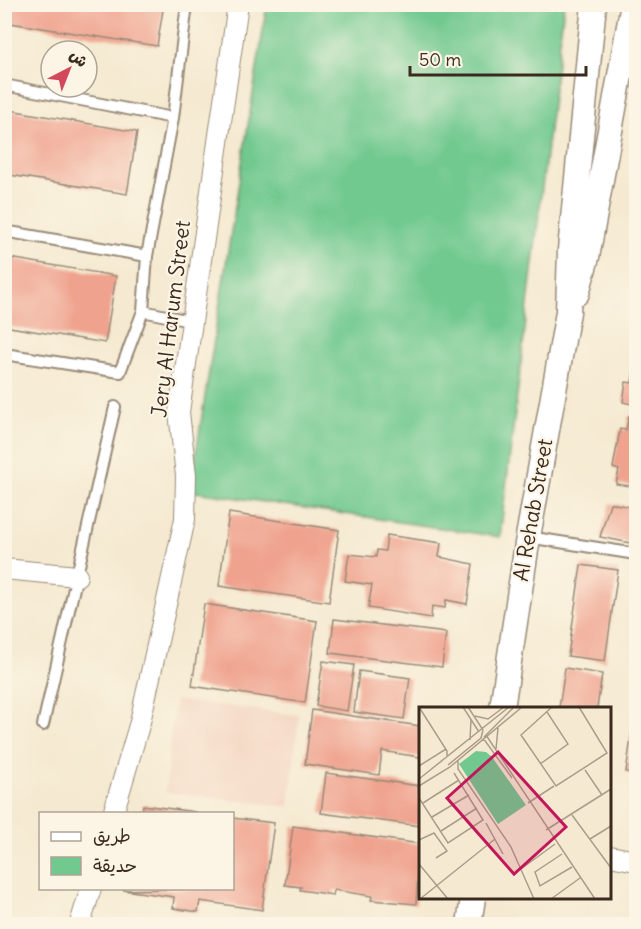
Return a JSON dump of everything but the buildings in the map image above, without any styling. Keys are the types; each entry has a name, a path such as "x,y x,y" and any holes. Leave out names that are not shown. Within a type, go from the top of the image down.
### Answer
{"street":[{"name":"Jery Al Harum Street","path":"113,812 140,722 185,519 186,476 180,412 238,4"},
{"name":"Al Rehab Street","path":"502,707 528,537 568,312 570,260 594,4"},
{"name":"Al Rehab Street","path":"568,312 587,257 633,4"},
{"path":"4,569 77,576"},
{"path":"611,856 636,861"},
{"path":"80,924 90,890"},
{"path":"469,924 473,899"}],"lane":[{"path":"4,354 120,372 143,311 147,256 173,118 187,4"},
{"path":"4,85 173,118"},
{"path":"4,231 147,256"},
{"path":"143,311 194,322"},
{"path":"44,725 115,407"},
{"path":"528,537 636,554"}],"shaded area":[{"path":"175,700 299,715 289,807 165,792"}],"green space":[{"path":"267,5 564,5 500,537 190,491"}]}
